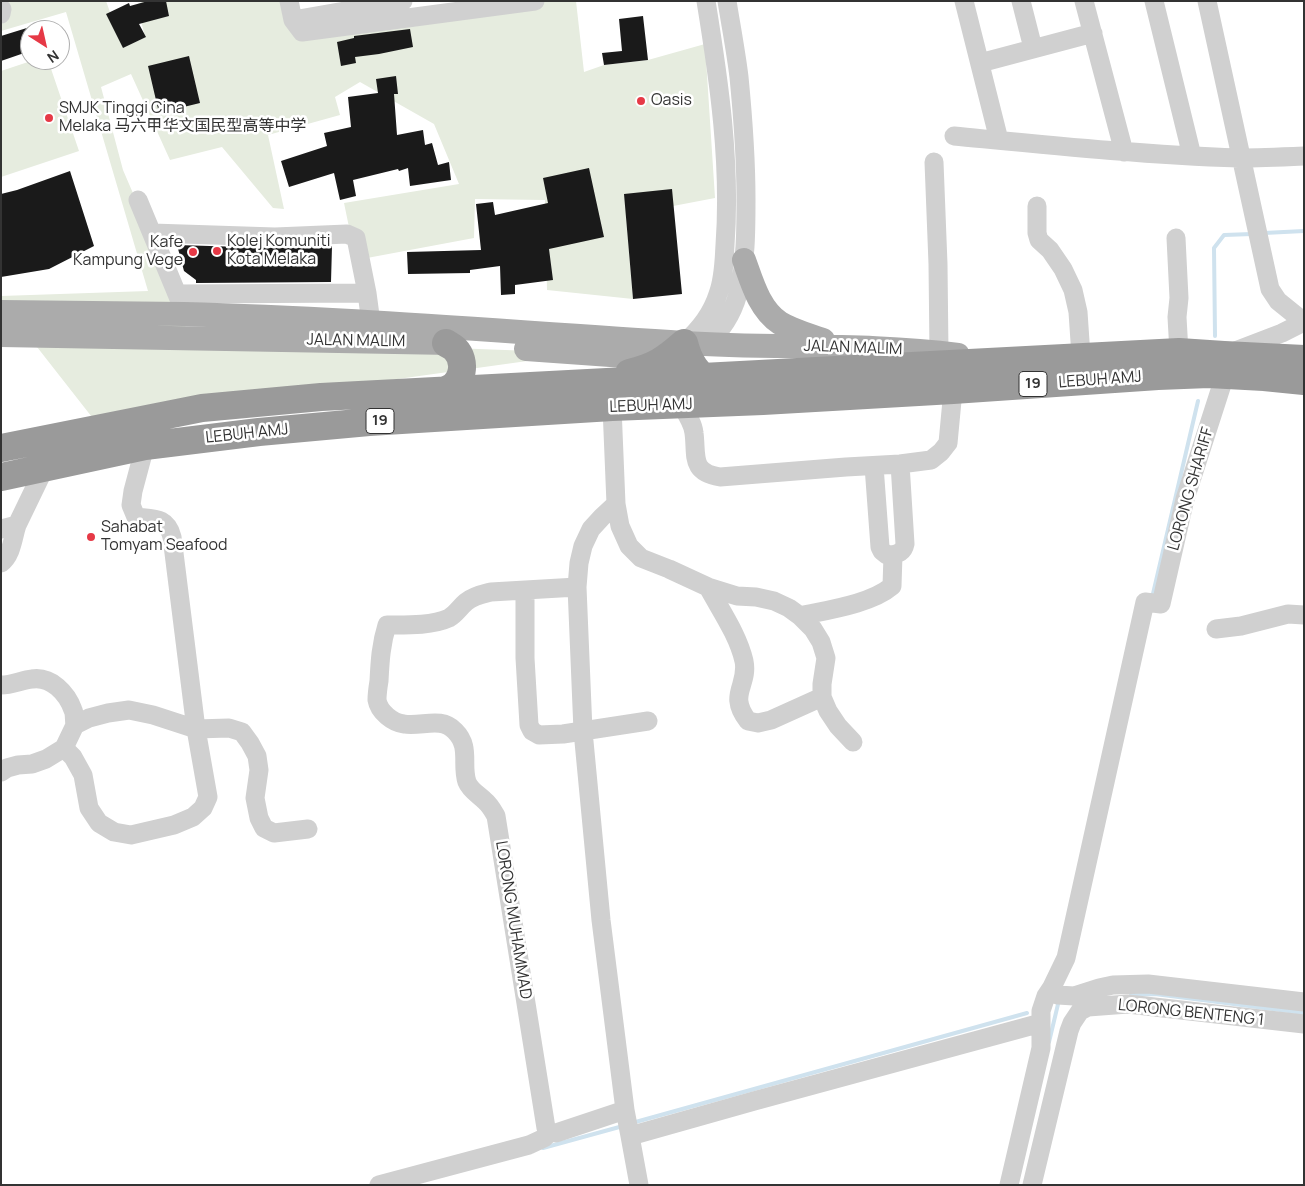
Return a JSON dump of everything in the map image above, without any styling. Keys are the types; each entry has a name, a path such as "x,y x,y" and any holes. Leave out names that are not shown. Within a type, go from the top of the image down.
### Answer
{"highway":[{"path":"436,392 448,389 457,383 462,374 462,361 457,350 446,343"},
{"name":"LEBUH AMJ","path":"1,448 202,408 321,397 544,386 689,356 999,360 1179,352 1225,365 1304,381"},
{"path":"544,386 639,371 689,356 719,388 731,394 763,400"},
{"name":"LEBUH AMJ","path":"1,477 145,446 259,432 360,423 612,407 953,390 1158,376 1225,365 1304,359"}],"main road":[{"path":"744,260 762,302 770,314 780,323 799,332 845,346"},
{"name":"JALAN MALIM","path":"1,312 181,304 689,356"},
{"name":"JALAN MALIM","path":"1,335 446,343 689,356 845,346 939,352 999,360"}],"street":[{"path":"289,1 293,20 302,32 535,1"},
{"path":"293,20 403,1"},
{"path":"689,356 694,334 712,308 719,293 726,224 725,154 718,79 706,1"},
{"path":"689,356 717,335 726,322 738,295 744,260 746,153 739,76 727,1"},
{"path":"964,1 999,140"},
{"path":"1021,1 1034,48"},
{"path":"1084,1 1124,152"},
{"path":"1154,1 1192,156"},
{"path":"1207,1 1270,289 1278,301 1304,322 1225,365"},
{"path":"980,63 1092,33"},
{"path":"954,136 1124,152 1192,156 1241,158 1304,156"},
{"path":"934,162 939,352"},
{"path":"138,200 181,304 367,293"},
{"path":"1037,206 1037,233 1040,240 1050,250 1063,269 1073,290 1078,312 1081,356"},
{"path":"152,233 275,237 347,234 356,238 371,323"},
{"path":"1176,238 1179,352"},
{"name":"LORONG SHARIFF","path":"1009,1185 1040,1055 1042,1036 1041,1011 1046,996 1071,996 1066,958 1153,603 1225,365"},
{"path":"681,404 688,415 694,431 695,456 698,464 711,476 720,477 931,460 948,443 953,390"},
{"path":"612,407 616,504 620,526 629,546 641,558 708,587 737,596 774,601 800,616 813,629 821,642 826,658 822,697 828,711 838,726 853,742"},
{"path":"64,748 73,757 82,775 89,808 99,822 114,832 131,835 174,825 193,817 203,808 208,797 196,729 170,527 162,521 136,517 131,506 145,446"},
{"path":"874,466 880,547 886,555 893,555 900,552 905,544 900,464"},
{"path":"1,563 6,559 9,552 9,527 45,467"},
{"path":"616,504 591,529 579,563 577,588 583,731 601,920 628,1123 639,1185"},
{"path":"800,616 857,602 884,592 892,586 893,555"},
{"path":"708,587 741,651 745,665 738,702 741,713 748,721 758,723 771,720 822,697"},
{"path":"577,588 524,590 525,658 529,725 532,731 539,735 563,734 648,721"},
{"name":"LORONG MUHAMMAD","path":"524,590 491,592 480,595 467,601 449,618 438,622 387,625 382,642 377,702 388,717 396,722 406,725 437,722 448,725 456,732 462,742 466,755 465,774 468,784 486,802 496,816 546,1128 550,1132"},
{"path":"1216,629 1241,626 1288,614 1304,615"},
{"path":"1,685 34,678 53,682 65,694 74,710 75,725 64,748 46,760 18,765 1,772"},
{"path":"75,725 89,718 129,710 196,729 229,728 242,732 257,756 259,770 255,798 259,818 264,828 274,834 308,829"},
{"path":"1032,1185 1069,1032 1072,1023 1080,1012 1071,996 1113,984 1131,983 1304,1002"},
{"name":"LORONG BENTENG 1","path":"1071,996 1097,1006 1128,1004 1304,1024"},
{"path":"379,1185 529,1145 544,1138 550,1132 556,1133 628,1123 734,1106 1041,1023"}],"shaded area":[{"path":"1,1 106,1 123,48 145,37 137,4 145,1 289,1 302,32 473,1 576,1 584,72 604,65 648,60 705,44 715,198 626,215 633,299 547,290 545,200 475,199 474,238 367,258 355,256 344,203 459,184 434,124 360,82 335,97 340,115 268,135 284,209 273,208 222,147 170,160 131,74 101,87 123,170 185,314 186,338 585,353 95,421 1,301 1,296 148,291 70,26 70,20 66,12 39,20 20,20 20,25 1,31"},
{"path":"20,65 20,70 51,70 79,151 1,177 1,71"}],"building":[{"path":"148,1 166,1 169,16 139,24 146,37 123,48 106,14 129,3 130,6"},
{"path":"643,16 648,60 604,65 602,53 622,51 619,19"},
{"path":"410,29 413,47 355,57 356,63 341,66 337,42 354,38 354,36"},
{"path":"20,30 20,54 1,61 1,36"},
{"path":"189,56 200,103 159,113 148,66"},
{"path":"396,76 398,94 394,94 397,135 423,130 425,145 432,143 438,165 449,162 451,180 410,186 408,168 399,171 398,169 353,180 356,196 340,200 334,173 289,187 281,161 327,146 324,133 351,127 348,97 378,93 376,79"},
{"path":"589,168 604,237 549,249 553,280 515,285 515,294 501,295 500,266 470,270 470,273 408,274 407,252 481,250 476,204 493,202 495,215 548,203 543,178"},
{"path":"70,171 94,246 49,269 1,277 1,194"},
{"path":"672,189 682,294 633,299 624,194"},
{"path":"177,245 275,248 332,246 331,282 196,283 196,280 184,271"}],"waterway":[{"path":"1264,233 1304,231"},
{"path":"1215,336 1214,248 1224,235 1252,234"},
{"path":"1152,598 1198,401"},
{"path":"1131,995 1155,994 1304,1013"},
{"path":"1049,1042 1059,1000"},
{"path":"632,1123 1027,1013"},
{"path":"543,1148 623,1126"}],"place":[{"name":"Oasis","path":"641,101"},
{"name":"SMJK Tinggi Cina Melaka 马六甲华文国民型高等中学","path":"49,118"},
{"name":"Kolej Komuniti Kota Melaka","path":"217,251"},
{"name":"Kafe Kampung Vege","path":"193,252"},
{"name":"Sahabat Tomyam Seafood","path":"91,537"}]}
